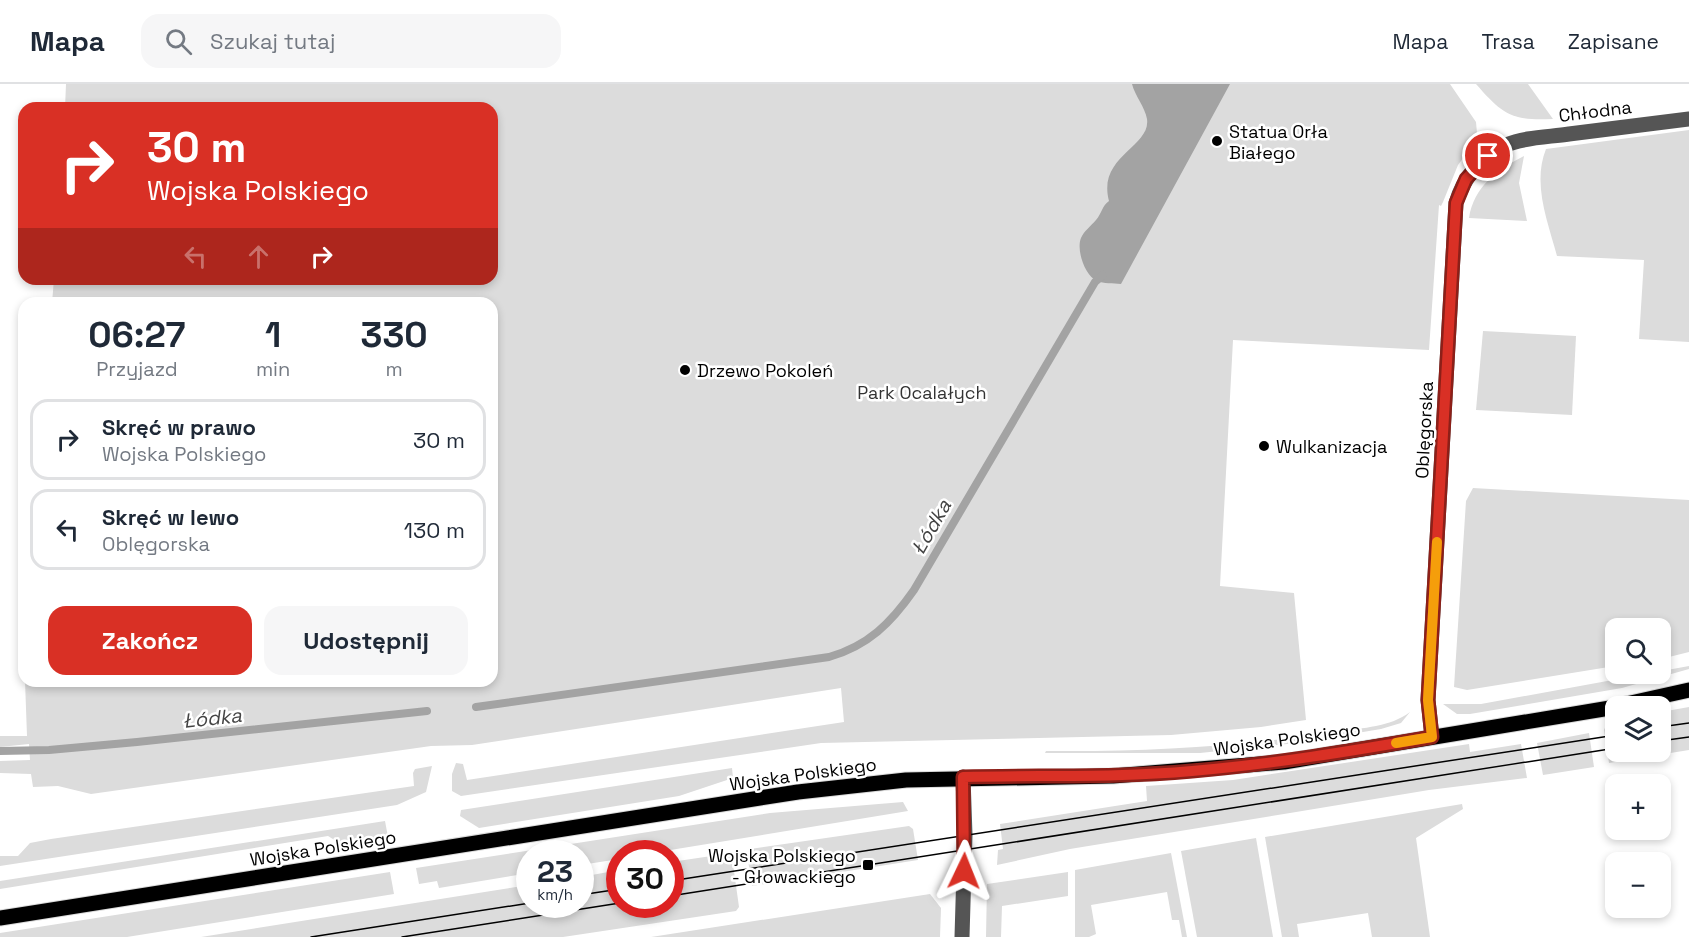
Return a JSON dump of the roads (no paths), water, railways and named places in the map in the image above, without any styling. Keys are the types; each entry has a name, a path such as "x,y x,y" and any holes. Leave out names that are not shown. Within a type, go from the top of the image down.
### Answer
{"main road":[{"name":"Wojska Polskiego","path":"1663,696 1689,690"},
{"name":"Wojska Polskiego","path":"0,918 798,792 906,780 963,777 1113,776 1284,762 1605,709"}],"street":[{"name":"Chłodna","path":"1506,145 1532,139 1689,119"},
{"name":"Oblęgorska","path":"1432,737 1428,700 1456,203 1466,179 1488,156 1506,145"},
{"path":"962,937 965,835 963,777"}],"waterway":[{"name":"Łódka","path":"476,707 829,657 856,647 867,640 897,613 914,590 1095,282 1103,275"},
{"name":"Łódka","path":"0,751 49,750 137,742 427,711"}],"tram line":[{"path":"1671,725 1689,723"},
{"path":"684,879 1605,737"},
{"path":"1671,739 1689,737"},
{"path":"684,894 1605,750"},
{"path":"594,893 606,891"},
{"path":"311,937 516,905"},
{"path":"402,937 606,905"}],"place":[{"name":"Statua Orła Białego","path":"1217,141"},
{"name":"Drzewo Pokoleń","path":"685,370"},
{"name":"Wulkanizacja","path":"1264,446"},
{"name":"Wojska Polskiego - Głowackiego","path":"868,865"}],"park label":[{"name":"Park Ocalałych","path":"922,392"}]}
